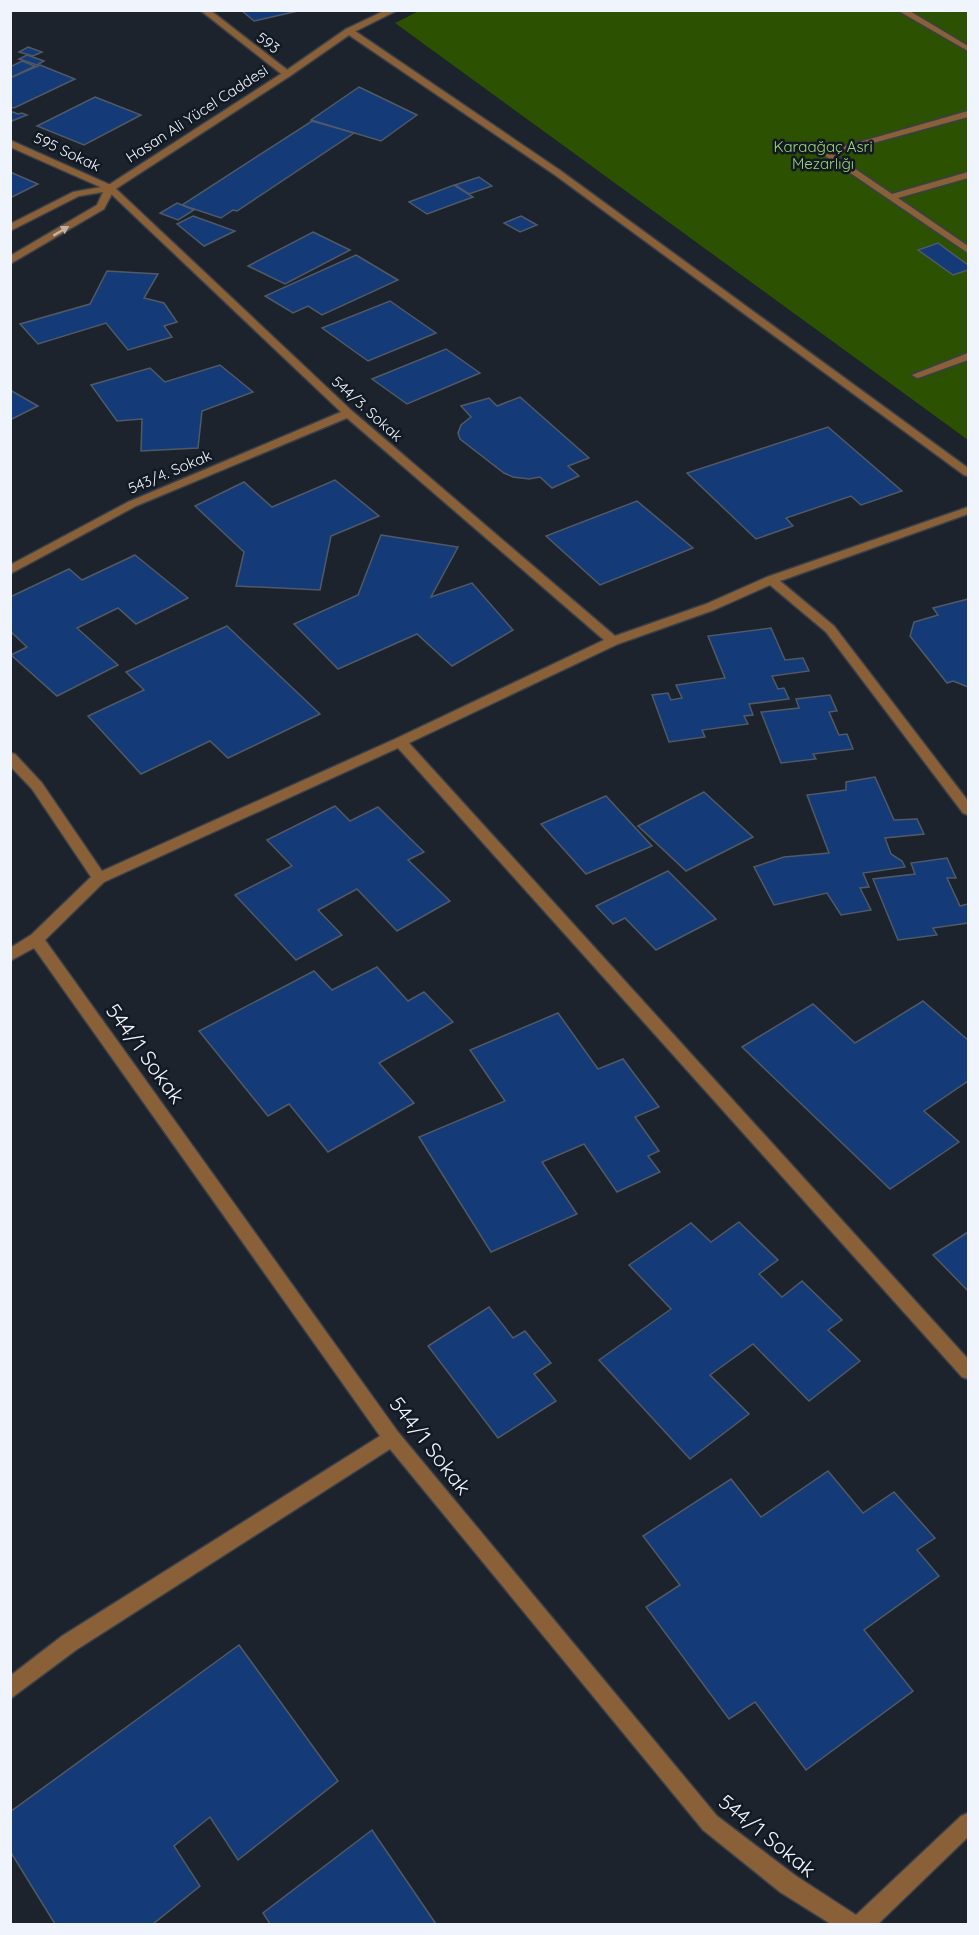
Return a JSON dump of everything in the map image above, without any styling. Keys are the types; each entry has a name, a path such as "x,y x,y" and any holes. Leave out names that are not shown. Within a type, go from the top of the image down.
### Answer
{"street":[{"name":"593","path":"204,10 288,74"},
{"name":"Hasan Ali Yücel Caddesi","path":"10,228 76,194 110,188 288,74 349,31 393,10"},
{"path":"901,10 969,49"},
{"path":"349,31 558,173 969,473"},
{"path":"969,114 826,153 969,250"},
{"name":"595 Sokak","path":"10,142 110,188"},
{"path":"891,197 969,175"},
{"path":"10,261 101,207 110,188"},
{"name":"544/3. Sokak","path":"110,188 348,413 613,641"},
{"path":"917,375 969,356"},
{"name":"543/4. Sokak","path":"10,570 132,504 348,413"},
{"path":"10,956 36,939 99,878 400,742 613,641 710,607 771,579 969,510"},
{"path":"771,579 830,628 969,810"},
{"path":"400,742 969,1371"},
{"path":"10,757 37,786 99,878"},
{"name":"544/1 Sokak","path":"36,939 392,1438 710,1823 788,1884 850,1924"},
{"path":"10,1689 69,1643 392,1438"},
{"path":"863,1924 969,1822"}],"green space":[{"name":"Karaağaç Asri Mezarlığı","path":"421,10 968,11 968,440 395,23"}],"building":[{"path":"241,10 297,10 298,11 254,21"},
{"path":"28,47 42,52 33,56 19,52"},
{"path":"27,55 44,61 37,65 19,59"},
{"path":"22,61 35,66 10,78 10,67"},
{"path":"40,65 75,79 14,108 10,107 10,78"},
{"path":"359,87 417,115 381,141 311,120"},
{"path":"95,97 141,115 84,145 37,126"},
{"path":"10,113 27,115 12,121"},
{"path":"312,121 354,133 237,211 233,210 221,218 182,205"},
{"path":"10,172 38,184 10,198"},
{"path":"479,177 492,186 469,194 455,185"},
{"path":"454,185 473,197 427,214 409,202"},
{"path":"177,203 194,210 178,220 160,213"},
{"path":"193,216 235,231 204,246 177,224"},
{"path":"521,216 537,225 520,232 504,223"},
{"path":"313,232 350,250 285,284 248,266"},
{"path":"938,243 968,265 968,270 953,275 918,250"},
{"path":"356,255 398,280 322,315 308,306 293,313 265,296"},
{"path":"107,271 158,274 144,298 164,303 177,322 164,326 172,337 128,350 106,323 38,344 20,324 90,304"},
{"path":"390,301 436,333 368,361 322,328"},
{"path":"446,349 480,373 407,404 372,379"},
{"path":"220,365 253,392 202,411 198,448 141,451 142,419 117,421 91,385 150,368 165,382"},
{"path":"10,390 38,406 10,420"},
{"path":"520,397 589,458 568,466 579,476 552,488 540,477 529,479 513,477 504,473 460,439 458,433 461,425 471,417 461,406 489,398 497,406"},
{"path":"828,427 902,491 861,505 851,496 786,518 793,526 756,539 687,473"},
{"path":"335,480 379,516 331,536 320,590 236,586 244,552 195,506 244,482 272,507"},
{"path":"637,501 693,548 600,585 546,536"},
{"path":"381,535 458,547 431,597 472,583 513,630 452,666 417,634 338,669 294,624 358,595"},
{"path":"135,555 188,598 136,624 118,608 77,628 118,665 57,696 11,655 27,647 10,631 10,597 69,569 82,580"},
{"path":"968,599 968,687 953,681 947,683 910,636 914,622 938,615 933,608"},
{"path":"227,626 320,714 228,758 210,741 141,774 88,716 144,690 126,672"},
{"path":"771,628 785,660 803,658 809,671 772,676 778,689 784,688 789,699 749,704 753,715 744,716 748,724 702,730 705,737 669,742 652,695 668,693 671,700 682,698 676,685 725,678 708,636"},
{"path":"830,695 837,711 829,712 839,735 847,734 853,749 813,754 816,759 781,763 761,712 799,708 796,699"},
{"path":"875,777 894,820 917,819 924,834 885,838 891,854 902,861 905,867 863,873 869,887 860,888 871,910 841,915 827,893 774,905 754,867 784,857 829,853 807,795 846,790 846,782"},
{"path":"704,792 753,837 686,871 638,826"},
{"path":"606,796 652,846 586,874 541,824"},
{"path":"335,806 350,821 378,807 424,852 408,860 450,901 397,931 357,889 318,910 342,935 296,960 235,895 292,866 267,840"},
{"path":"947,858 956,878 947,878 960,906 968,904 968,923 933,928 937,935 898,940 873,879 915,874 911,863"},
{"path":"668,871 716,919 656,950 625,918 613,924 596,906"},
{"path":"377,967 408,1001 424,992 453,1022 379,1063 414,1103 328,1152 289,1104 268,1116 199,1031 314,971 332,990"},
{"path":"923,1001 968,1040 968,1081 924,1111 959,1142 890,1189 742,1047 813,1004 855,1043"},
{"path":"558,1013 598,1069 623,1059 659,1107 635,1117 659,1151 648,1156 660,1172 617,1192 584,1144 542,1162 577,1214 491,1252 419,1137 505,1101 470,1050"},
{"path":"739,1222 778,1260 759,1274 782,1297 802,1281 842,1320 828,1330 860,1361 809,1401 753,1344 710,1375 749,1414 690,1459 599,1360 671,1309 629,1265 691,1223 711,1242"},
{"path":"968,1232 968,1291 933,1255"},
{"path":"489,1307 513,1338 525,1331 551,1363 534,1374 556,1401 498,1438 428,1346"},
{"path":"828,1471 863,1513 894,1492 935,1538 917,1550 939,1576 864,1630 913,1691 806,1770 755,1702 729,1719 646,1607 680,1585 643,1536 731,1479 761,1517"},
{"path":"239,1645 338,1781 238,1860 210,1817 174,1846 200,1886 153,1924 55,1924 10,1851 10,1812"},
{"path":"372,1830 436,1924 270,1924 263,1913"}]}
